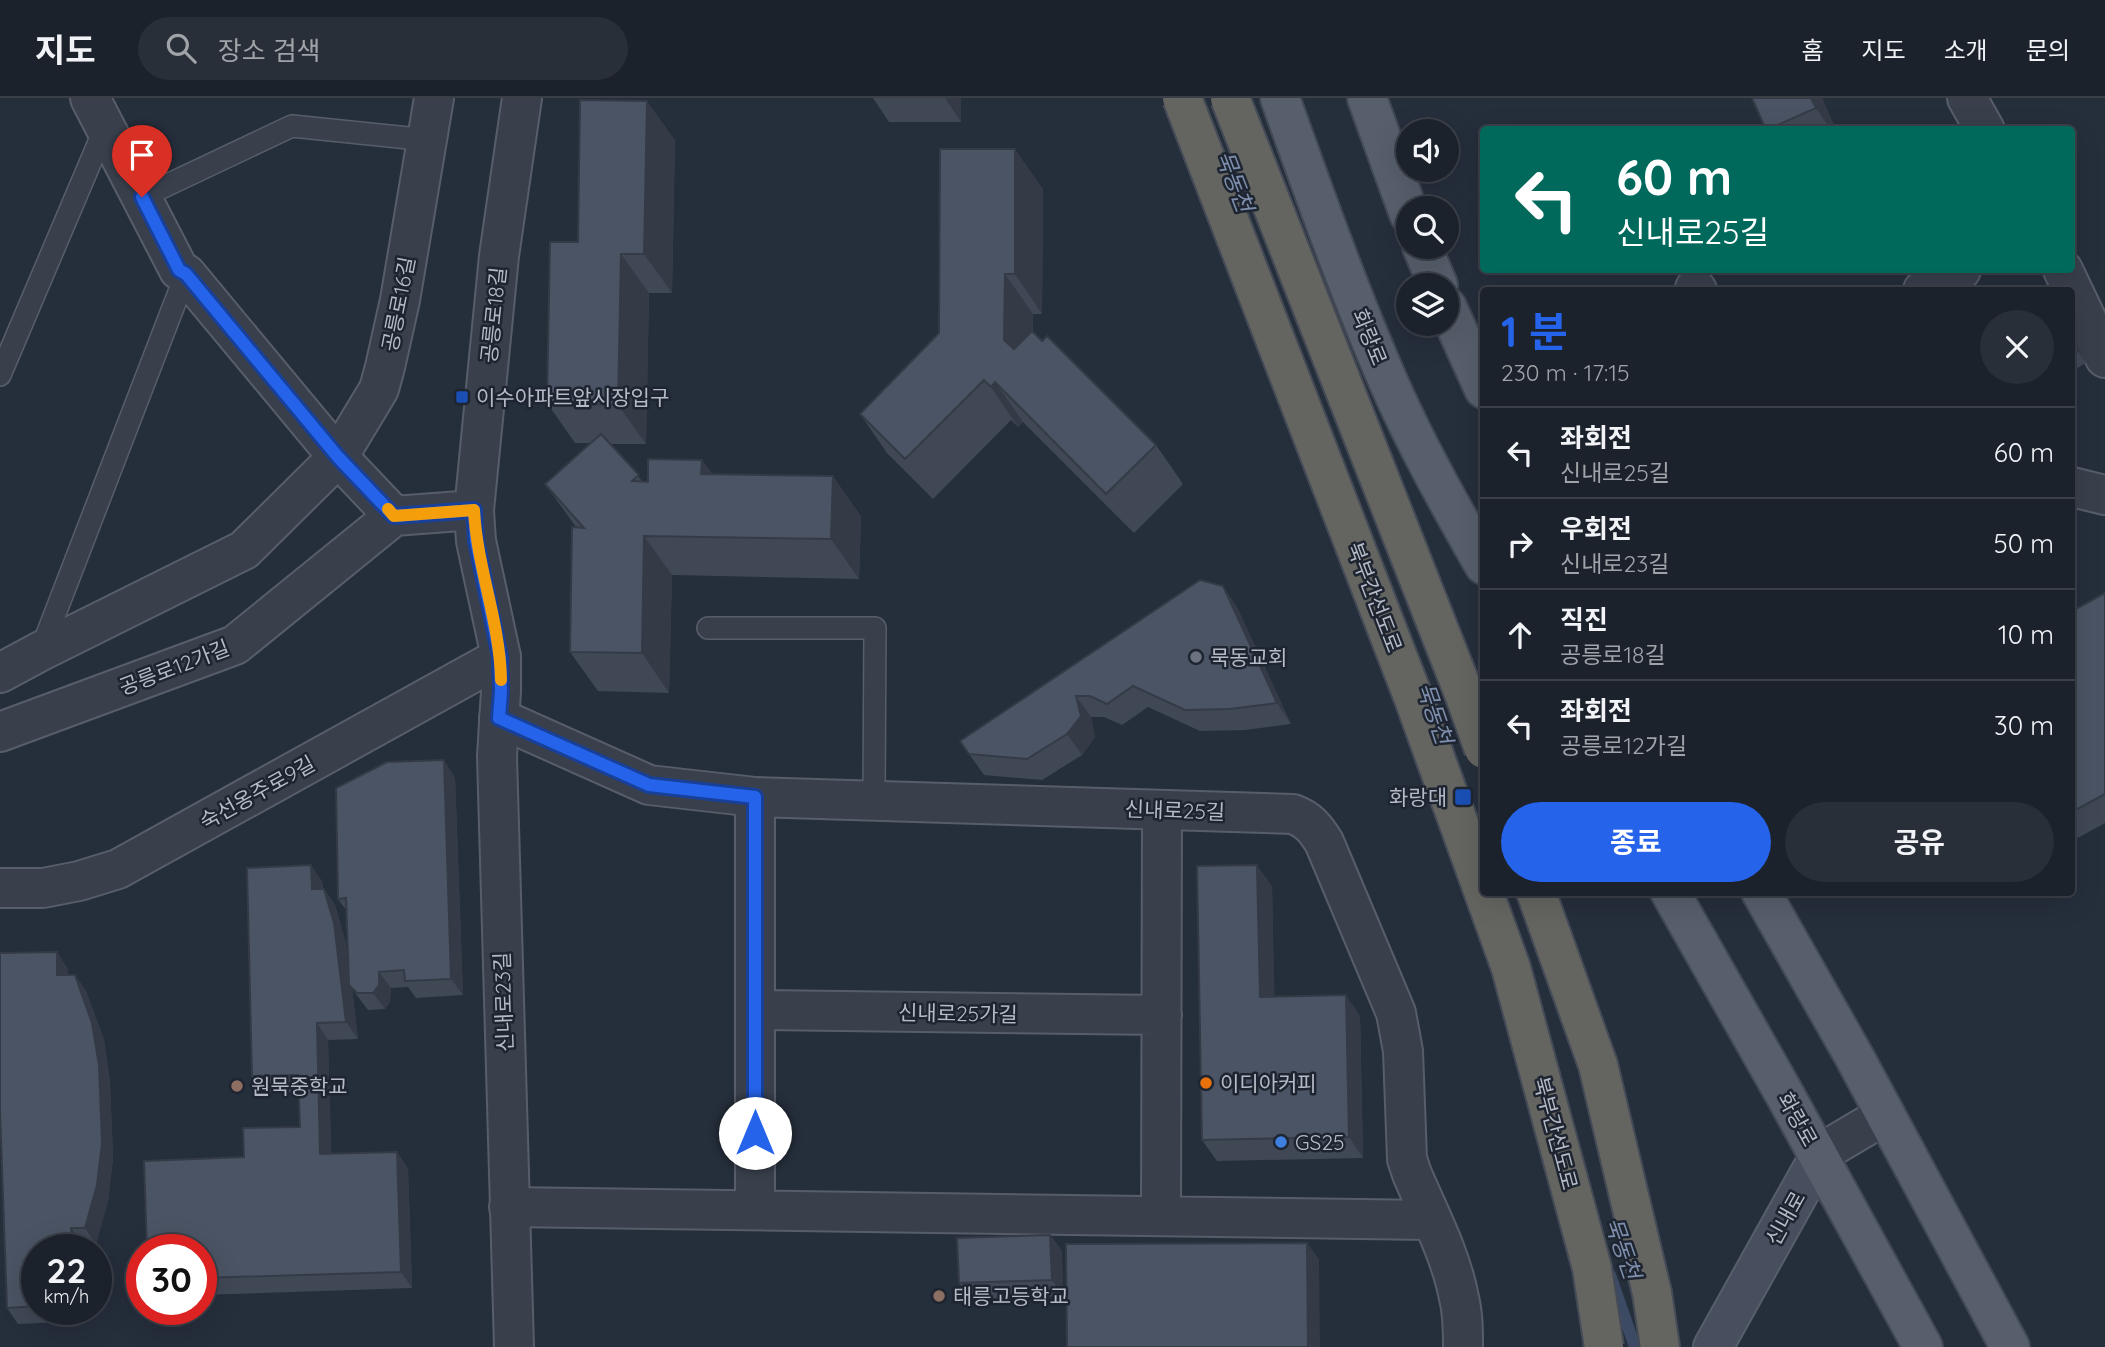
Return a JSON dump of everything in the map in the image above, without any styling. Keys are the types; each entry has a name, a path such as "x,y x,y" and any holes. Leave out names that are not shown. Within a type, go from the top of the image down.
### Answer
{"highway":[{"name":"북부간선도로","path":"1182,98 1414,699 1480,882"},
{"path":"1230,98 1480,738"},
{"name":"북부간선도로","path":"1485,896 1511,968 1592,1268 1604,1347"},
{"path":"1537,896 1598,1065 1652,1293 1660,1347"}],"main road":[{"name":"화랑로","path":"1280,98 1333,246 1388,382 1434,477 1480,558"},
{"path":"1367,98 1402,196"},
{"path":"1459,334 1480,380"},
{"name":"화랑로","path":"1672,896 1923,1347"},
{"path":"1763,896 1855,1058 2010,1347"},
{"name":"신내로","path":"1713,1346 1819,1157"}],"street":[{"name":"공릉로16길","path":"338,457 379,389 382,378 400,300 434,98"},
{"name":"공릉로18길","path":"500,657 476,541 474,510 499,256 523,98"},
{"path":"1967,98 1983,126"},
{"path":"97,113 179,270 186,274 338,457 394,516 474,510"},
{"path":"1929,287 1955,273"},
{"path":"2075,295 2105,358"},
{"path":"0,673 244,550 338,457"},
{"path":"2075,488 2105,495"},
{"name":"공릉로12가길","path":"0,732 235,645 394,516"},
{"name":"신내로23길","path":"500,657 497,756 514,1347"},
{"name":"숙선옹주로9길","path":"0,888 43,888 118,869 500,657"},
{"name":"신내로25길","path":"499,718 649,785 755,797 1293,814 1306,819 1324,842 1396,1013 1403,1051 1407,1159 1460,1297 1463,1347"},
{"path":"755,797 755,1210"},
{"path":"1161,1216 1162,810"},
{"name":"신내로25가길","path":"755,1010 1162,1015"},
{"name":"신내로","path":"1819,1157 1885,1115"},
{"path":"509,1207 1431,1220"}],"lane":[{"path":"0,375 97,113"},
{"path":"142,197 292,126 428,140"},
{"path":"41,651 186,274"},
{"path":"708,628 875,628 874,801"}],"building":[{"path":"1752,98 1811,98 1816,108 1775,126 1764,126"},
{"path":"580,100 647,101 644,254 621,254 618,405 547,403 550,242 578,242"},
{"path":"940,149 1015,149 1015,274 1005,274 1004,340 1014,349 1032,331 1042,341 1047,336 1156,445 1106,494 995,382 991,387 984,380 905,459 860,414 939,333"},
{"path":"601,434 639,475 632,481 648,482 648,459 702,460 701,474 833,476 831,539 644,536 642,653 570,652 572,527 584,528 545,484"},
{"name":"묵동교회","path":"1200,580 1223,586 1277,703 1230,709 1185,710 1133,686 1107,704 1090,696 1076,696 1081,716 1067,734 1027,759 969,754 960,741"},
{"path":"2105,593 2105,794 2075,810 2075,609"},
{"path":"444,760 451,979 405,981 404,970 379,972 379,985 373,993 357,993 349,985 346,898 338,899 336,788 387,762"},
{"path":"311,865 312,889 324,889 334,923 346,1022 317,1023 320,1154 397,1152 401,1272 217,1278 217,1234 146,1234 144,1161 244,1157 243,1128 300,1127 298,1075 252,1076 247,868"},
{"path":"1257,865 1260,997 1346,995 1349,1137 1202,1140 1197,866"},
{"path":"57,952 57,975 75,975 92,1023 99,1065 102,1143 97,1185 85,1228 71,1228 71,1234 21,1234 21,1307 7,1308 0,1111 0,953"},
{"path":"1050,1235 1052,1280 959,1283 957,1238"},
{"path":"1307,1243 1308,1347 1067,1347 1066,1244"}],"waterway":[{"name":"묵동천","path":"1610,1275 1635,1347"}],"slow traffic":[{"path":"388,509 394,516 474,510 476,541 500,657 501,680"}],"place":[{"name":"이수아파트앞시장입구","path":"462,397"},
{"name":"묵동교회","path":"1196,657"},
{"name":"화랑대","path":"1463,797"},
{"name":"이디아커피","path":"1206,1083"},
{"name":"원묵중학교","path":"237,1086"},
{"name":"GS25","path":"1281,1142"},
{"name":"태릉고등학교","path":"939,1296"}],"route":[{"path":"142,197 179,270 186,274 338,457 394,516 474,510 476,541 500,657 499,718 649,785 755,797 755,1133"}]}
